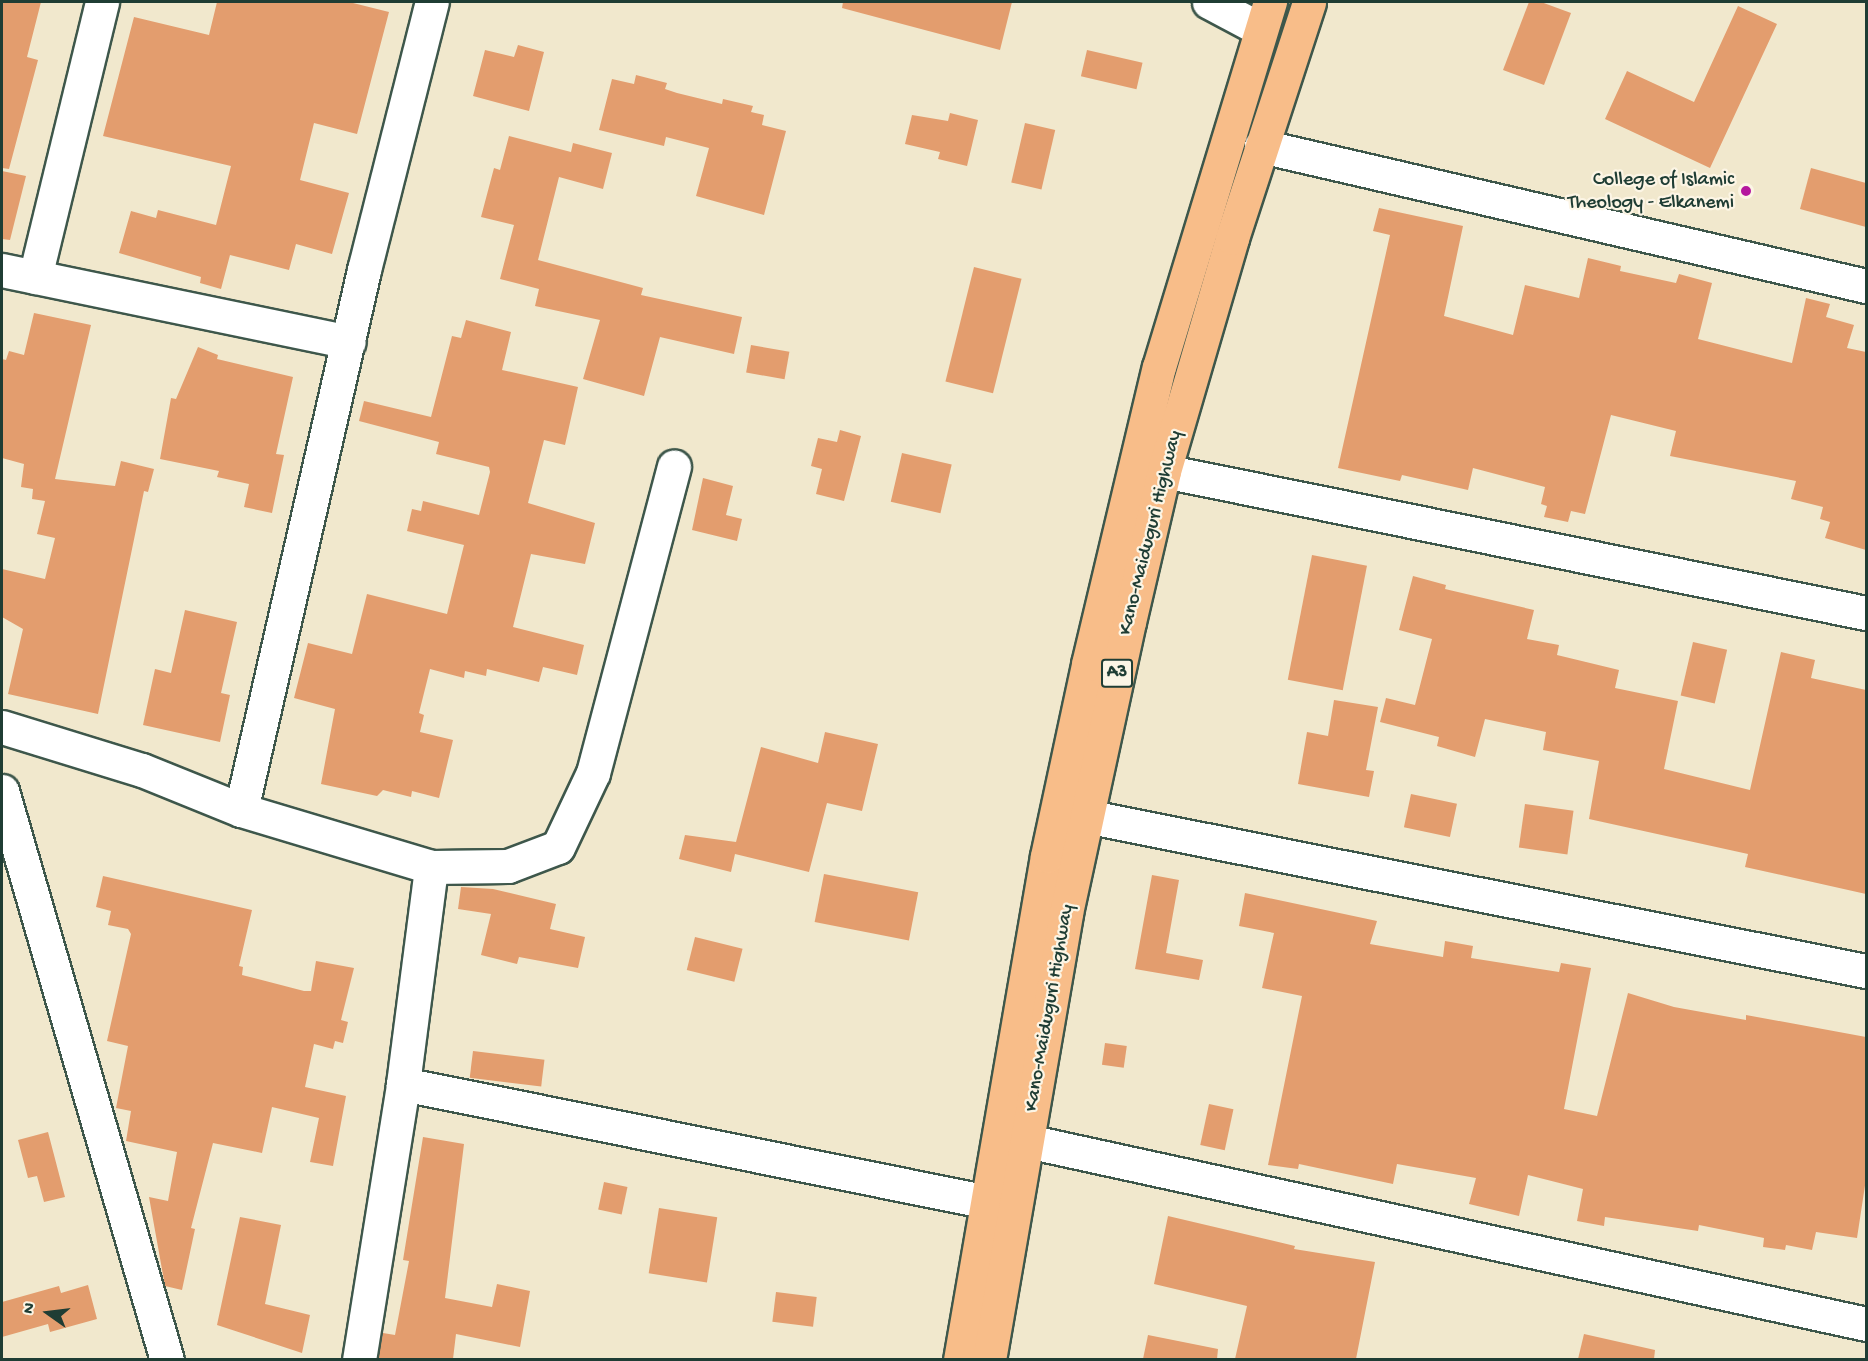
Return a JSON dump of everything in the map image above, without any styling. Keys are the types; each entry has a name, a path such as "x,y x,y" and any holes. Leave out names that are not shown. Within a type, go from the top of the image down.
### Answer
{"highway":[{"name":"Kano-Maiduguri Highway","path":"989,1359 1085,816 1164,471 1261,146 1309,2"},
{"name":"Kano-Maiduguri Highway","path":"960,1359 1047,856 1088,664 1159,367 1265,15"}],"street":[{"path":"35,277 102,2"},
{"path":"242,810 349,342 432,2"},
{"path":"1209,2 1265,15"},
{"path":"1261,146 1866,286"},
{"path":"2,270 349,342"},
{"path":"2,727 142,770 242,810 431,867 508,867 558,847 593,773 674,467"},
{"path":"1164,471 1866,613"},
{"path":"2,790 167,1359"},
{"path":"1085,816 1866,971"},
{"path":"359,1359 403,1084 431,867"},
{"path":"403,1084 988,1202"},
{"path":"1028,1142 1866,1324"}],"building":[{"path":"2,2 41,2 27,57 38,60 9,169 2,168"},
{"path":"217,2 349,2 389,12 357,134 314,123 300,180 349,193 332,254 296,244 289,270 230,255 221,289 200,283 201,277 119,253 131,211 156,218 158,210 216,225 231,166 103,136 134,17 209,35"},
{"path":"843,2 1012,2 1000,50 842,8"},
{"path":"1529,2 1541,2 1571,13 1544,85 1503,70"},
{"path":"1738,6 1777,24 1710,168 1605,119 1627,71 1694,102"},
{"path":"518,45 544,52 529,111 473,96 485,50 514,57"},
{"path":"1087,50 1143,63 1136,89 1081,76"},
{"path":"636,75 667,83 665,89 677,93 722,104 723,99 753,106 751,112 764,115 762,125 786,131 764,215 696,196 709,148 666,137 664,146 599,130 612,79 634,84"},
{"path":"950,113 978,120 967,166 938,159 940,152 905,144 912,115 948,121"},
{"path":"1025,123 1055,130 1041,189 1011,182"},
{"path":"509,136 571,152 573,143 612,153 603,189 559,177 538,260 643,288 641,295 742,317 734,354 660,337 644,396 583,379 600,320 535,306 539,289 500,279 514,225 481,217 494,168 500,170"},
{"path":"1811,168 1866,183 1866,227 1800,209"},
{"path":"2,171 26,176 10,240 2,239"},
{"path":"1379,208 1463,226 1444,316 1513,335 1525,285 1579,298 1588,258 1621,266 1620,271 1676,283 1679,274 1712,283 1698,339 1792,363 1806,298 1830,304 1826,317 1854,325 1847,348 1866,352 1866,550 1825,538 1830,522 1820,519 1823,507 1791,499 1796,481 1670,456 1676,431 1611,415 1585,514 1571,511 1568,522 1544,517 1547,506 1541,504 1545,487 1473,468 1468,490 1402,475 1400,481 1338,468 1390,235 1373,231"},
{"path":"974,267 1022,279 993,393 945,381"},
{"path":"34,313 91,325 55,479 115,486 121,461 154,469 148,492 144,491 98,714 8,694 23,629 2,617 2,569 45,579 55,538 37,534 45,501 32,499 33,489 21,487 24,464 2,458 2,359 6,360 9,351 24,355"},
{"path":"466,320 511,332 502,370 578,387 565,445 544,440 528,503 595,523 585,564 531,554 513,627 584,645 577,675 543,667 539,682 487,669 486,676 465,671 464,678 430,669 419,713 424,715 420,732 453,740 439,798 412,791 411,797 383,790 377,796 321,784 335,709 294,698 308,643 352,654 367,594 447,614 464,545 407,531 412,509 421,511 423,501 479,515 490,472 489,467 436,454 439,442 359,421 364,401 431,417 452,336 461,338"},
{"path":"751,345 789,352 785,379 746,373"},
{"path":"198,347 218,355 217,359 293,377 276,454 284,455 272,513 244,507 249,484 217,477 219,471 160,459 171,398 176,399"},
{"path":"840,430 861,436 844,501 816,494 822,469 811,466 818,438 837,442"},
{"path":"902,453 952,464 940,513 891,502"},
{"path":"703,478 733,486 726,515 742,519 737,541 692,530"},
{"path":"1312,555 1367,566 1343,690 1288,680"},
{"path":"1413,576 1446,585 1445,589 1534,610 1527,639 1559,645 1557,655 1619,670 1615,688 1678,701 1664,769 1750,790 1781,652 1815,660 1811,678 1866,690 1866,894 1745,867 1748,854 1589,819 1599,761 1543,750 1546,732 1485,719 1475,757 1437,746 1439,737 1380,722 1386,698 1415,705 1432,639 1399,630"},
{"path":"185,610 237,622 221,693 230,695 220,742 143,725 155,669 171,673"},
{"path":"1693,642 1727,650 1715,703 1681,696"},
{"path":"1334,700 1378,707 1366,770 1374,771 1369,797 1298,784 1307,732 1328,736"},
{"path":"825,732 878,744 862,811 827,803 809,872 735,854 731,872 679,859 685,835 736,842 761,747 818,763"},
{"path":"1411,794 1457,804 1450,837 1404,827"},
{"path":"1525,804 1574,811 1567,854 1519,848"},
{"path":"824,874 918,892 909,940 815,922"},
{"path":"1152,875 1179,880 1166,953 1203,960 1199,980 1135,969"},
{"path":"103,876 252,910 239,966 243,967 242,975 311,991 316,961 354,968 341,1020 348,1022 343,1043 335,1041 333,1049 314,1044 305,1087 346,1096 333,1166 310,1162 319,1118 272,1107 262,1153 213,1143 191,1228 195,1229 182,1290 165,1286 149,1197 168,1201 177,1152 126,1141 131,1111 116,1108 128,1046 107,1041 131,934 128,929 108,925 111,911 96,907"},
{"path":"461,887 493,889 556,904 550,929 585,937 578,968 519,957 517,964 481,955 491,914 458,909"},
{"path":"1245,893 1377,921 1370,944 1443,957 1445,941 1473,946 1471,958 1559,972 1561,963 1591,968 1564,1109 1597,1116 1628,993 1674,1007 1746,1020 1746,1015 1866,1037 1866,1179 1857,1238 1816,1232 1812,1250 1786,1245 1785,1250 1763,1247 1764,1238 1699,1225 1698,1231 1605,1217 1604,1226 1577,1221 1583,1189 1528,1175 1519,1216 1469,1204 1476,1178 1397,1164 1393,1184 1299,1164 1298,1169 1268,1165 1302,996 1262,988 1274,933 1239,926"},
{"path":"695,937 743,949 734,982 687,970"},
{"path":"1105,1043 1127,1046 1124,1068 1102,1065"},
{"path":"473,1051 544,1060 541,1087 470,1078"},
{"path":"1209,1104 1233,1109 1225,1150 1200,1145"},
{"path":"48,1132 65,1197 44,1202 37,1176 28,1178 18,1140"},
{"path":"423,1137 464,1144 445,1298 492,1307 497,1284 530,1291 520,1347 456,1334 453,1359 378,1359 383,1333 395,1335 409,1261 403,1260"},
{"path":"604,1182 627,1187 622,1214 598,1209"},
{"path":"659,1208 717,1217 707,1282 649,1273"},
{"path":"1168,1216 1295,1246 1294,1249 1375,1262 1356,1359 1235,1359 1247,1306 1154,1284"},
{"path":"240,1217 281,1225 265,1304 310,1315 302,1353 217,1325"},
{"path":"88,1285 97,1319 50,1332 48,1324 2,1337 2,1302 59,1286 61,1293"},
{"path":"776,1292 817,1297 813,1327 772,1322"},
{"path":"1584,1334 1655,1350 1654,1359 1578,1359"},
{"path":"1148,1335 1218,1349 1217,1359 1143,1359"}],"place":[{"name":"College of Islamic Theology - Elkanemi","path":"1746,191"}]}
